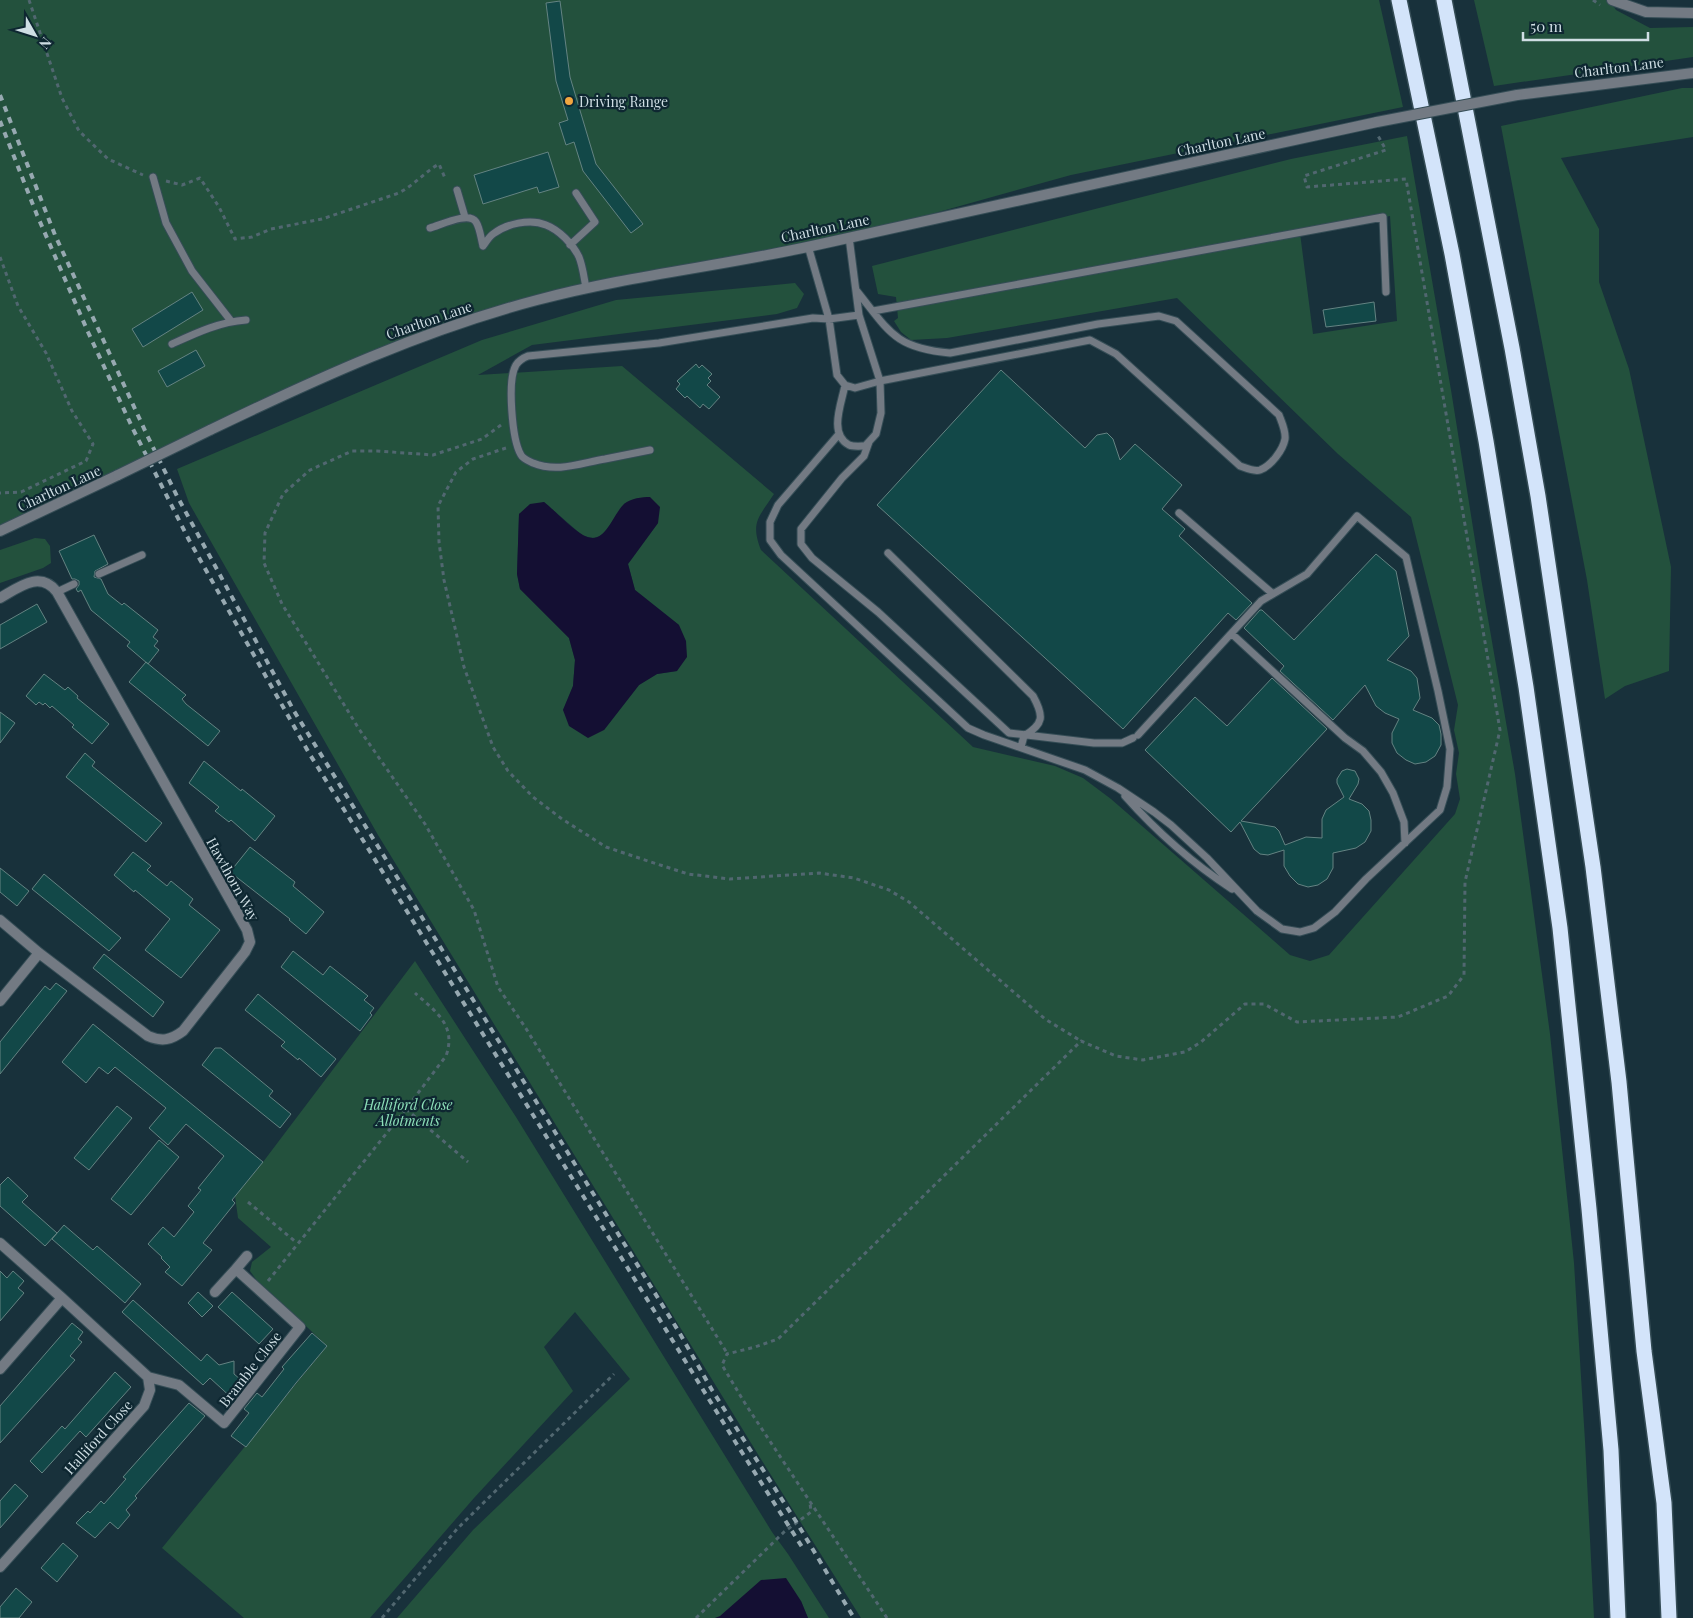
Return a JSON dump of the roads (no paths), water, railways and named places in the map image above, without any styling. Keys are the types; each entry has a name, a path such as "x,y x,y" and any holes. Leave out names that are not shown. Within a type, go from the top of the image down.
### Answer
{"highway":[{"path":"1399,0 1452,254 1486,441 1526,687 1558,918 1589,1209 1611,1450 1618,1618"},
{"path":"1444,0 1506,319 1538,496 1593,867 1618,1082 1644,1351 1664,1503 1669,1618"}],"street":[{"path":"1612,0 1646,12 1693,13"},
{"name":"Charlton Lane","path":"0,531 299,386 392,347 489,314 586,288 808,246 1374,123 1517,95 1693,73"},
{"path":"0,598 27,583 37,580 53,587 58,592"},
{"name":"Hawthorn Way","path":"0,920 39,953 148,1036 156,1040 166,1040 175,1037 183,1031 246,952 250,942 247,930 58,592"},
{"path":"0,1001 39,953"},
{"path":"0,1244 148,1377"},
{"path":"215,1292 247,1256"},
{"name":"Bramble Close","path":"148,1377 179,1385 224,1423 300,1328 236,1269"},
{"path":"0,1370 62,1298"},
{"name":"Halliford Close","path":"0,1567 144,1406 150,1390 148,1377"}],"lane":[{"path":"153,177 166,223 187,264 231,321"},
{"path":"457,190 466,217"},
{"path":"570,245 595,222 576,193"},
{"path":"430,228 466,217 472,218 476,222 483,246 494,234 508,226 526,222 545,224 564,237 578,257 586,288"},
{"path":"873,312 1383,217 1386,292"},
{"path":"845,385 838,420 839,434 850,445 865,446 876,434 881,413 880,381 859,314 849,237"},
{"path":"808,246 829,319 837,375 845,385 855,388 880,381 1090,340 1116,354 1240,466 1250,470 1259,470 1271,462 1285,441 1285,432 1279,415 1176,321 1159,316 1098,324 950,353 927,351 909,345 895,337 856,290"},
{"path":"650,450 561,468 543,466 522,457 517,446 512,417 512,389 515,366 520,360 528,356 659,343 813,318 829,319 859,314"},
{"path":"172,344 213,326 231,321 246,320"},
{"path":"839,434 778,505 770,522 770,540 781,555 968,728 1085,770 1118,788 1171,825 1208,858 1257,911 1282,929 1300,932 1314,928 1335,912 1366,879 1440,810 1447,787 1450,749 1406,557 1357,516 1307,574 1261,601 1136,737 1122,743 1094,743 1024,736 1009,733 878,612 812,558 801,544 802,529 842,478 864,456 869,442"},
{"path":"1179,513 1273,594"},
{"path":"888,553 1033,696 1040,708 1041,718 1036,729 1024,736 1021,748"},
{"path":"99,574 142,555"},
{"path":"58,592 74,584"},
{"path":"1232,634 1345,738 1363,751 1381,772 1393,793 1404,822 1405,842"},
{"path":"1118,788 1148,822 1208,873 1240,894"}],"railway":[{"path":"0,95 55,235 147,435 177,496 294,711 854,1618"},
{"path":"0,121 37,215 88,332 133,429 189,540 309,753 804,1550"}],"place":[{"name":"Driving Range","path":"569,101"}],"park label":[{"name":"Halliford Close Allotments","path":"408,1112"}]}
